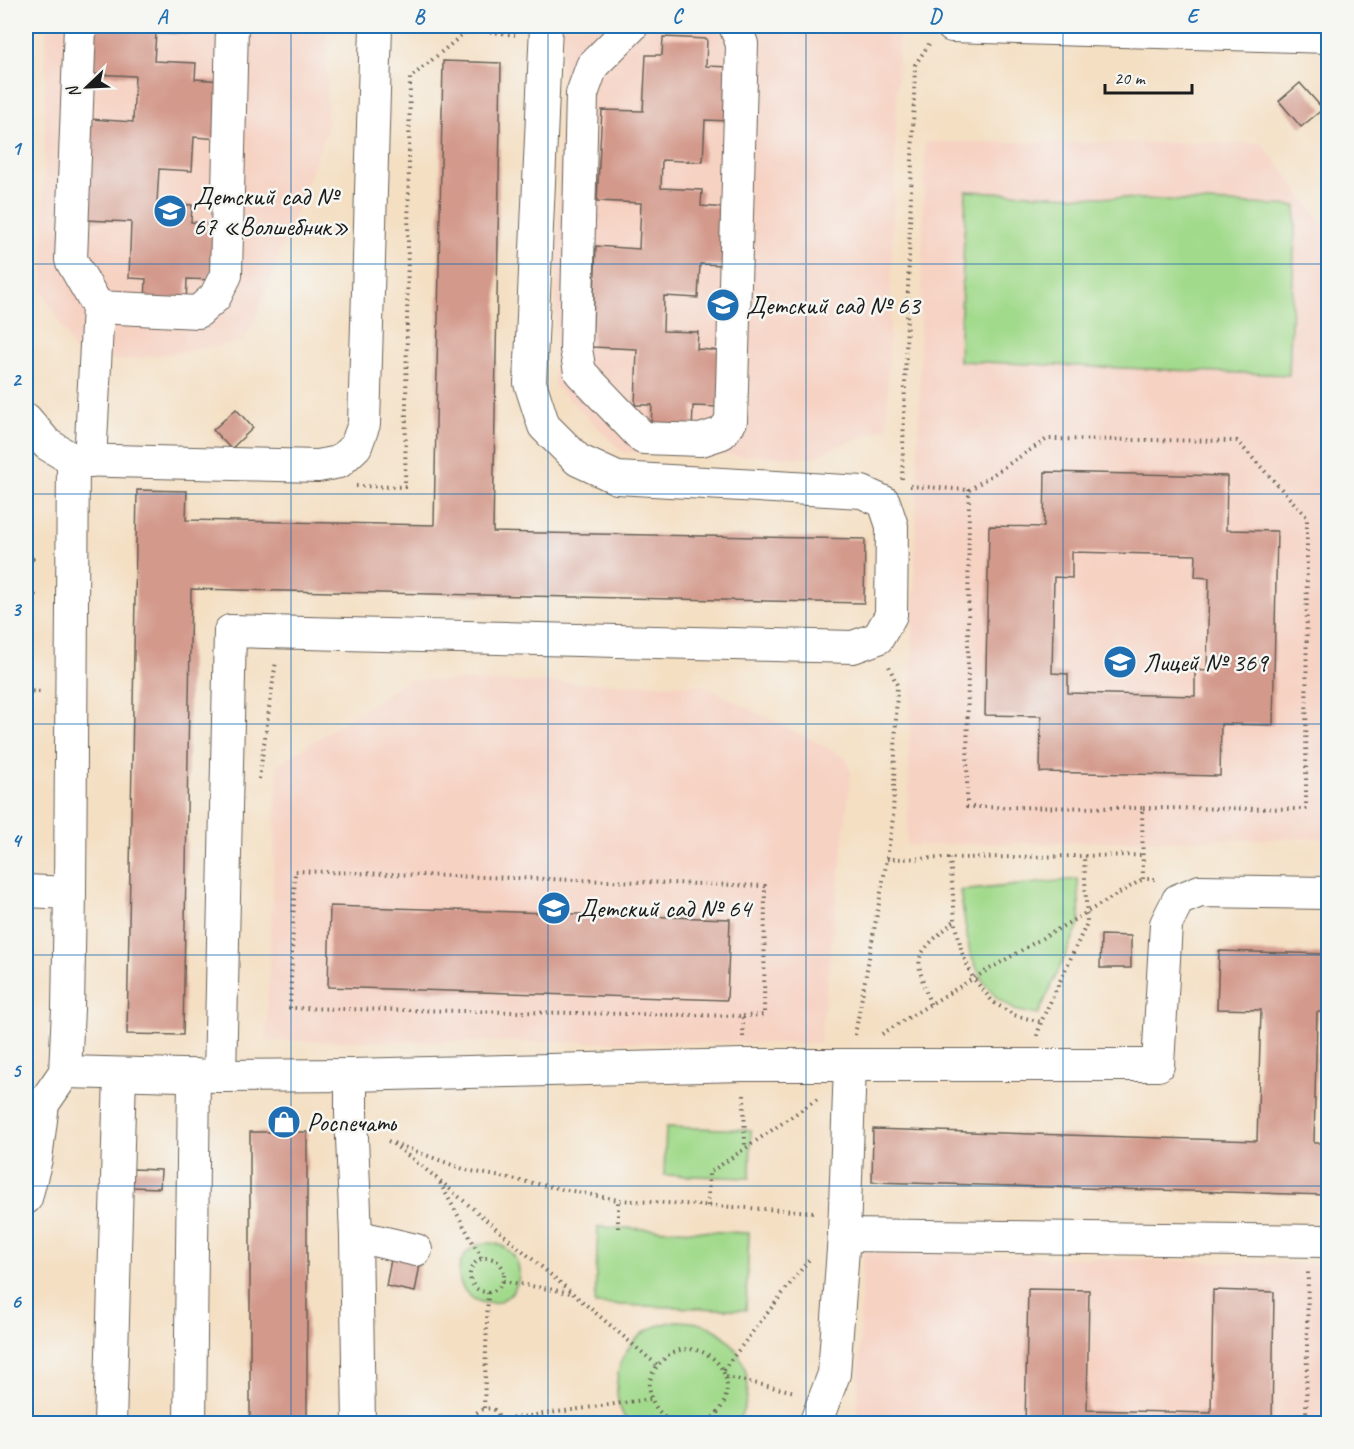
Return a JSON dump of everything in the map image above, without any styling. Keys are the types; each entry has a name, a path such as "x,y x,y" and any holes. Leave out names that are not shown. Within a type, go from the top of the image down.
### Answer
{"lane":[{"path":"26,1198 36,1159 43,1104 65,1072 68,1009 81,460 98,307 71,260 80,26"},
{"path":"98,307 198,312 215,297 226,275 232,26"},
{"path":"26,419 47,444 81,460 318,466 339,462 356,446 364,424 376,26"},
{"path":"632,26 592,66 582,94 592,227 576,350 580,372 643,438 701,440 722,433 732,421 742,44 735,26"},
{"path":"943,30 1329,37"},
{"path":"190,1424 230,631 853,647 878,638 891,615 892,526 884,502 862,492 617,478 578,460 544,426 530,382 546,32"},
{"path":"537,225 592,227"},
{"path":"26,891 70,893"},
{"path":"65,1072 207,1076 351,1075 743,1065 1158,1065 1166,924 1178,900 1200,891 1329,893"},
{"path":"820,1411 834,1374 844,1224 850,1065"},
{"path":"110,1424 120,1074"},
{"path":"351,1075 359,1424"},
{"path":"844,1224 1329,1241"},
{"path":"356,1236 416,1250"}],"path":[{"path":"346,486 405,487 410,78 470,27 546,32"},
{"path":"943,30 915,65 902,486 969,490 1047,439 1237,441 1307,517 1306,809 967,807 969,490"},
{"path":"708,1206 709,1173 827,1094 850,1065 893,818 897,685 878,638"},
{"path":"1142,808 1143,835"},
{"path":"887,859 1143,855"},
{"path":"1035,1040 1041,1022 1087,923 1084,856"},
{"path":"950,858 956,920 962,953 973,978 993,1002 1014,1015 1041,1022"},
{"path":"295,871 765,886 764,1016 743,1016 290,1008 295,871"},
{"path":"878,1037 973,978 1143,879"},
{"path":"930,1004 921,975 920,958 929,944 956,920"},
{"path":"742,1043 743,1016"},
{"path":"745,1130 745,1148"},
{"path":"657,1365 438,1179 388,1141 466,1170 618,1200 708,1206 844,1224"},
{"path":"438,1179 482,1259"},
{"path":"618,1200 618,1228"},
{"path":"723,1370 816,1251"},
{"path":"492,1258 500,1263 504,1272 504,1281 497,1289 488,1293 478,1291 472,1283 470,1274 474,1264 482,1259 492,1258"},
{"path":"1306,1424 1308,1267"},
{"path":"504,1281 573,1294"},
{"path":"484,1408 488,1293"},
{"path":"674,1424 660,1414 651,1399 650,1382 657,1365 669,1354 683,1349 699,1350 713,1358 726,1377 727,1395 720,1411 705,1423"},
{"path":"726,1377 820,1411"},
{"path":"475,1424 476,1413 484,1408 492,1408 498,1413 500,1422 651,1399"}],"shaded area":[{"name":"Детский сад № 67 «Волшебник»","path":"46,26 327,26 327,130 255,320 242,342 129,360 79,360 43,291"},
{"name":"Детский сад № 63","path":"563,26 899,26 887,427 809,458 623,452 554,385"},
{"name":"Лицей № 369","path":"925,142 1262,143 1328,230 1328,838 907,845"},
{"name":"Детский сад № 64","path":"408,680 702,685 847,759 851,774 820,1043 266,1041 278,764"},
{"path":"863,1252 1324,1265 1328,1267 1328,1423 857,1424"}],"green space":[{"path":"966,191 1296,206 1289,375 959,361"},
{"path":"1078,879 1080,923 1038,1015 1015,1010 997,998 983,981 970,954 960,891"},
{"path":"666,1127 751,1130 750,1178 664,1175"},
{"path":"598,1227 749,1233 746,1310 595,1304"},
{"path":"489,1243 510,1252 519,1273 510,1294 489,1303 468,1294 459,1273 468,1252"},
{"path":"676,1321 694,1322 712,1328 733,1346 740,1357 748,1384 743,1411 736,1423 629,1424 622,1413 618,1400 618,1375 627,1350 645,1332"}],"building":[{"path":"94,26 198,26 197,35 156,33 154,61 196,63 195,79 222,81 219,139 194,137 192,171 159,169 157,203 192,205 191,222 218,224 215,280 187,279 186,306 145,303 146,279 129,278 131,222 85,220 90,119 133,122 135,76 92,74"},
{"path":"663,37 707,39 706,66 732,67 729,121 705,120 703,162 662,160 661,188 702,190 701,206 728,208 725,265 700,264 698,298 664,296 663,331 698,332 697,349 724,351 721,407 693,406 692,433 651,431 652,405 635,405 637,349 592,347 596,246 639,249 641,203 597,201 602,110 643,111 646,55 662,55"},
{"path":"443,61 501,63 493,532 865,539 864,603 191,589 183,1035 127,1034 137,490 187,491 186,520 434,525"},
{"path":"1300,83 1323,109 1301,127 1279,101"},
{"path":"236,409 253,428 231,449 213,430"},
{"path":"1045,472 1227,476 1226,530 1277,531 1273,725 1221,724 1220,776 1040,772 1041,716 985,715 989,526 1044,527","holes":["1072,552 1196,555 1195,577 1209,578 1207,671 1195,670 1195,696 1068,693 1068,674 1052,673 1054,577 1072,578"]},
{"path":"26,550 34,559 26,567"},
{"path":"26,585 36,595 26,605"},
{"path":"26,625 32,631 26,637"},
{"path":"330,906 730,919 727,1000 328,987"},
{"path":"26,930 30,930 29,1015 26,1015"},
{"path":"1101,935 1131,936 1131,968 1100,968"},
{"path":"1219,951 1328,954 1328,1012 1317,1012 1314,1143 1328,1143 1328,1195 872,1182 873,1129 1257,1141 1261,1010 1217,1009"},
{"name":"Роспечать","path":"274,1115 294,1115 294,1130 274,1130"},
{"path":"250,1132 307,1132 307,1424 250,1424"},
{"path":"131,1169 161,1170 160,1188 130,1187"},
{"path":"392,1254 421,1259 415,1292 386,1286"},
{"path":"1028,1289 1089,1290 1087,1410 1211,1413 1213,1290 1274,1292 1272,1424 1025,1424"}],"place":[{"name":"Детский сад № 67 «Волшебник»","path":"170,211"},
{"name":"Детский сад № 63","path":"723,305"},
{"name":"Лицей № 369","path":"1120,662"},
{"name":"Детский сад № 64","path":"554,908"},
{"name":"Роспечать","path":"284,1122"}]}
